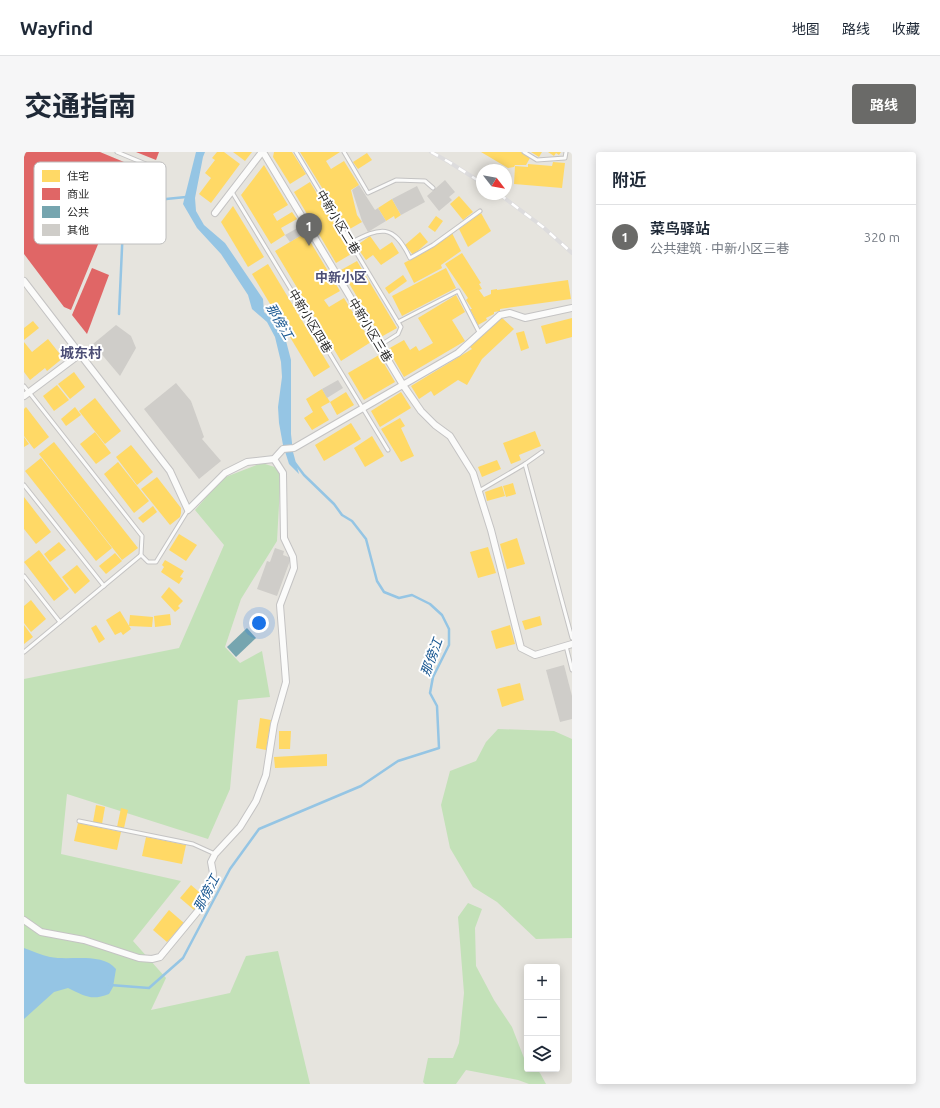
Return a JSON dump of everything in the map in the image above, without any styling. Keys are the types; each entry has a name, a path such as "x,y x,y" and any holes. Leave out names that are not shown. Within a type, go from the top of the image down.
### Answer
{"street":[{"path":"215,213 263,152"},
{"name":"中新小区三巷","path":"263,152 403,385 421,411 435,425 450,436 473,474 491,530 521,648 535,655 569,645"},
{"path":"24,282 170,471 188,510 225,473 247,462 274,459 283,450 294,448 362,409 458,353 500,315 510,313 525,318 572,308"},
{"path":"26,394 80,354"},
{"path":"24,920 41,932 84,940 139,958 152,959 160,957 206,900 212,887 213,873 210,862 215,854 240,827 256,801 264,782 274,724 286,682 280,605 294,568 293,557 284,538 283,473 274,459"}],"lane":[{"path":"118,152 141,162"},
{"name":"中新小区二巷","path":"296,152 398,322"},
{"path":"344,152 368,193 396,180 424,181 433,188"},
{"path":"524,152 537,160 565,158 566,152"},
{"name":"中新小区四巷","path":"232,192 388,450"},
{"path":"350,243 371,232 388,232 397,237 410,258 433,245 480,211"},
{"path":"379,346 398,334 401,327 398,322 458,291 480,334"},
{"path":"24,386 26,394 142,536 141,555 24,652"},
{"path":"478,491 525,464 542,452"},
{"path":"525,464 572,638"},
{"path":"24,485 104,586"},
{"path":"141,555 148,562 156,562 188,510"},
{"path":"24,576 60,622"},
{"path":"569,645 572,670"},
{"path":"79,821 193,844 215,854"}],"green space":[{"path":"262,463 281,469 277,541 241,599 225,647 240,663 262,651 270,697 238,700 230,789 208,839 67,794 61,854 181,881 133,941 166,978 151,1010 230,993 246,956 278,951 310,1084 24,1084 24,679 179,648 224,545 195,510 223,478"},
{"path":"498,729 554,731 572,739 572,938 536,939 497,902 473,887 450,848 441,805 450,771 476,761 486,742"},
{"path":"468,903 482,909 475,928 476,966 494,1000 512,1027 524,1058 524,1072 539,1072 546,1084 529,1084 518,1080 466,1070 456,1084 425,1084 423,1082 428,1058 453,1058 459,1043 464,993 458,917"}],"water":[{"path":"196,152 205,152 195,198 196,211 204,225 225,243 263,299 264,312 275,322 286,341 291,360 291,434 293,452 299,474 289,464 283,445 279,423 278,407 282,377 281,362 275,337 267,322 252,309 248,295 221,254 197,228 183,204"},
{"path":"24,948 50,957 94,959 110,964 116,969 113,987 109,994 97,997 88,997 68,988 54,992 24,1019"}],"building: 住宅":[{"path":"217,152 224,152 240,164 211,203 199,194 211,178 205,173 215,160 212,158"},
{"path":"233,152 252,152 245,161"},
{"path":"274,152 292,152 306,174 290,184 273,157"},
{"path":"300,152 340,152 326,161 331,169 344,161 359,185 351,190 357,215 362,222 348,230"},
{"path":"481,152 521,152 530,158 526,165 515,165 512,167 512,164 501,164"},
{"path":"531,152 542,152 539,157"},
{"path":"548,152 561,152 559,155 556,153 554,156"},
{"path":"367,153 372,160 358,169 353,162"},
{"path":"553,162 565,163 562,188 514,184 515,166 528,167 528,164 552,166"},
{"path":"264,165 288,205 273,214 277,221 292,212 297,219 281,228 285,235 271,244 241,195"},
{"path":"310,182 353,253 336,263 294,192"},
{"path":"459,196 473,212 463,220 450,204"},
{"path":"392,199 401,215 395,219 394,216 386,221 378,208"},
{"path":"233,206 264,257 248,267 221,222"},
{"path":"481,213 491,231 468,247 459,229"},
{"path":"436,216 443,221 435,232 428,227"},
{"path":"420,232 428,242 413,255 405,245"},
{"path":"305,233 340,291 324,300 329,307 344,298 371,342 341,361 275,251"},
{"path":"452,233 461,251 441,265 442,268 414,283 404,263 432,248"},
{"path":"370,236 380,250 392,242 399,253 381,265 373,255 366,260 356,246"},
{"path":"462,253 481,283 479,284 482,289 479,290 484,297 491,294 491,290 568,280 571,299 500,309 500,311 494,312 494,314 486,318 487,320 478,325 470,309 472,309 466,300 468,298 445,264"},
{"path":"357,261 397,328 381,337 341,270"},
{"path":"268,264 330,367 314,377 252,274"},
{"path":"446,268 456,288 402,316 392,296"},
{"path":"403,275 407,281 389,294 385,288"},
{"path":"456,295 465,312 452,320 465,341 404,377 388,349 404,340 410,350 416,346 419,351 433,343 418,318"},
{"path":"501,317 514,329 482,359 467,385 458,380 434,396 431,391 419,399 411,386 472,349 470,347"},
{"path":"572,318 572,337 546,344 541,326"},
{"path":"33,321 39,328 24,340 24,328"},
{"path":"524,331 529,348 521,351 516,333"},
{"path":"48,339 63,358 47,371 45,368 30,380 24,372 24,342 32,352"},
{"path":"379,355 395,382 364,400 348,373"},
{"path":"74,372 85,387 70,399 58,384"},
{"path":"57,385 69,400 54,411 43,396"},
{"path":"322,389 330,402 321,407 329,420 312,430 304,418 313,412 306,399"},
{"path":"346,392 354,405 337,415 330,402"},
{"path":"401,392 411,408 380,427 371,411"},
{"path":"95,398 121,431 105,444 79,411"},
{"path":"26,407 49,437 34,449 24,436 24,409"},
{"path":"75,407 81,415 66,426 61,419"},
{"path":"400,418 405,426 401,428 414,456 401,462 381,429"},
{"path":"351,423 361,439 324,461 315,445"},
{"path":"535,431 541,446 519,455 521,460 511,464 503,443"},
{"path":"95,432 111,453 96,464 80,444"},
{"path":"372,436 384,456 365,467 354,448"},
{"path":"24,437 29,444 24,447"},
{"path":"54,442 138,548 122,560 39,454"},
{"path":"131,445 153,472 137,485 116,457"},
{"path":"41,458 112,548 96,561 25,471"},
{"path":"497,460 501,469 482,477 478,467"},
{"path":"118,462 149,501 134,513 104,474"},
{"path":"157,477 181,508 180,517 170,525 141,489"},
{"path":"513,483 516,494 506,497 503,486"},
{"path":"502,486 505,496 487,501 485,492"},
{"path":"24,497 51,532 36,544 24,529"},
{"path":"153,506 157,512 143,523 138,518"},
{"path":"179,534 197,545 186,561 169,550"},
{"path":"517,538 525,564 507,569 500,544"},
{"path":"59,542 66,550 50,562 44,554"},
{"path":"488,547 496,573 478,578 470,552"},
{"path":"39,550 69,589 54,601 24,562"},
{"path":"115,553 122,561 106,574 99,566"},
{"path":"165,560 184,571 180,577 183,578 179,584 161,572 164,567 162,565"},
{"path":"77,565 90,581 75,594 62,577"},
{"path":"169,587 183,601 178,606 180,608 175,612 161,597"},
{"path":"31,600 46,619 31,632 24,623 24,606"},
{"path":"120,611 131,629 123,635 121,632 115,635 106,620"},
{"path":"170,614 171,625 155,627 154,616"},
{"path":"130,615 153,617 152,627 129,626"},
{"path":"540,616 542,625 525,630 522,621"},
{"path":"24,625 33,637 24,644"},
{"path":"96,625 105,639 99,643 91,628"},
{"path":"510,625 515,644 496,649 491,631"},
{"path":"520,683 524,700 502,707 497,689"},
{"path":"260,718 271,720 266,750 256,748"},
{"path":"279,731 291,731 290,749 279,749"},
{"path":"327,754 327,766 275,768 274,757"},
{"path":"96,805 105,807 102,824 93,822"},
{"path":"121,808 128,810 124,828 117,827"},
{"path":"78,823 121,832 117,850 74,841"},
{"path":"146,837 186,845 182,864 142,856"},
{"path":"191,885 205,897 194,910 180,898"},
{"path":"169,910 184,923 167,942 153,930"}],"building: 商业":[{"path":"26,152 100,152 124,162 34,162 34,244 98,244 71,310 64,307 24,254 24,157"},
{"path":"136,152 159,152 156,160"},
{"path":"92,268 109,275 87,334 72,315"}],"building: 公共":[{"path":"247,628 256,638 236,657 227,647"}],"building: 其他":[{"path":"445,180 455,192 449,197 452,200 439,211 427,196"},
{"path":"359,185 375,210 378,208 386,221 368,232 362,221 352,190"},
{"path":"417,186 425,202 401,215 392,199"},
{"path":"301,226 305,233 290,242 285,235"},
{"path":"116,325 131,336 136,348 120,376 93,344"},
{"path":"338,380 343,388 327,398 322,389"},
{"path":"176,383 191,401 204,437 202,439 221,461 199,479 144,409"},
{"path":"275,548 284,551 283,555 291,558 277,596 257,589 267,561 270,562"},
{"path":"564,665 572,696 572,719 560,722 546,670"}],"waterway":[{"path":"166,199 186,197"},
{"path":"119,314 122,244"},
{"name":"那傍江","path":"110,985 149,988 183,958 230,869 259,829 361,786 398,761 439,748 437,706 430,693 433,677 449,645 449,629 442,615 430,604 412,595 399,598 384,592 377,581 366,539 352,521 342,515 334,504 304,475 295,463"}],"railway":[{"path":"431,152 476,179"},
{"path":"507,200 543,227 572,253"}],"place":[{"name":"菜鸟驿站","path":"309,246"}],"district":[{"name":"中新小区","path":"341,277"},
{"name":"城东村","path":"81,353"}]}
